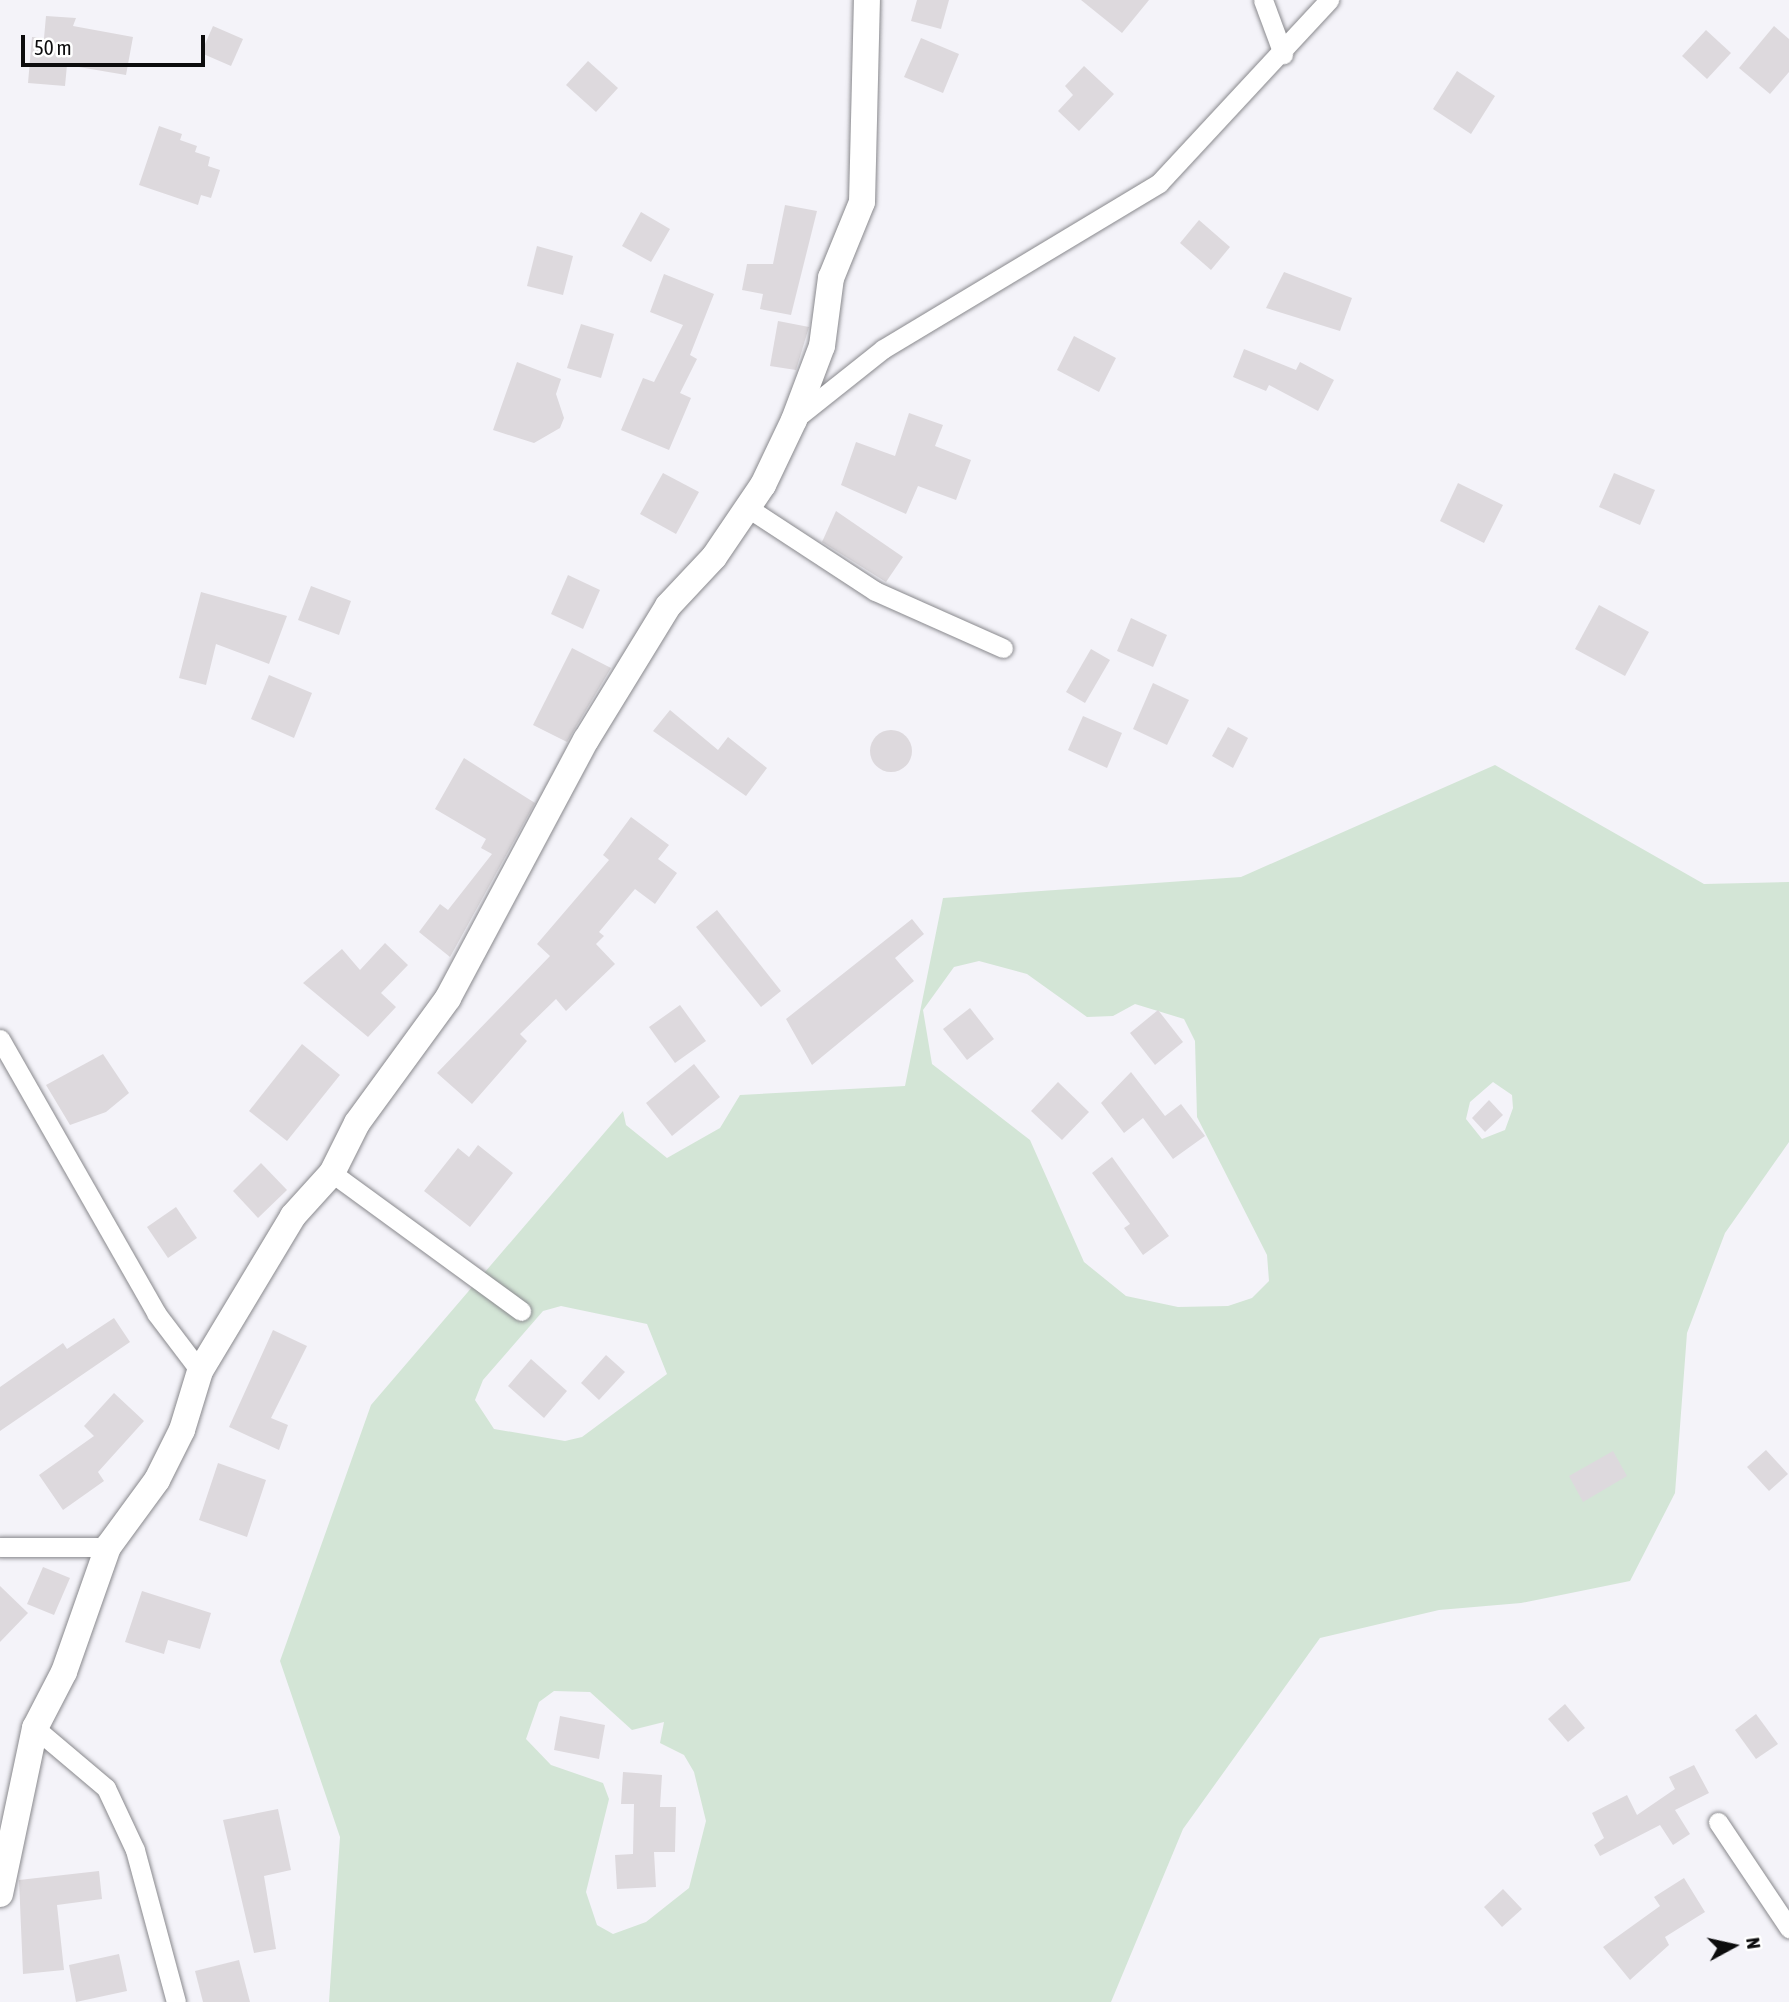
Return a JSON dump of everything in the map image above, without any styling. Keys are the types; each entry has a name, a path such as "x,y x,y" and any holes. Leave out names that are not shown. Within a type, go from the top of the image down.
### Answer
{"street":[{"path":"0,1894 35,1728 64,1672 108,1547 158,1480 183,1430 200,1371 292,1216 332,1173 357,1123 448,998 586,740 668,606 715,557 745,506 763,485 794,420 822,346 831,278 862,201 867,0"},
{"path":"1263,0 1283,54"},
{"path":"794,420 883,349 1158,183 1283,54 1329,0"},
{"path":"745,506 875,592 1003,648"},
{"path":"0,1039 130,1270 200,1371"},
{"path":"332,1173 521,1311"},
{"path":"0,1547 108,1547"},
{"path":"35,1728 106,1788 135,1850 176,2002"},
{"path":"1718,1822 1789,1928"}],"green space":[{"path":"1495,765 1704,884 1789,882 1789,1142 1725,1233 1687,1333 1675,1493 1630,1581 1521,1603 1439,1610 1320,1638 1183,1829 1111,2002 329,2002 340,1837 280,1661 371,1405 623,1111 626,1125 667,1158 720,1128 740,1095 905,1086 943,898 1241,877","holes":["979,961 1027,974 1087,1017 1113,1016 1135,1004 1184,1019 1195,1041 1197,1117 1267,1255 1269,1281 1252,1298 1228,1306 1178,1307 1126,1296 1084,1262 1030,1140 932,1064 923,1010 954,967","1493,1082 1512,1095 1513,1108 1505,1130 1482,1139 1466,1119 1470,1102","561,1306 647,1324 667,1374 582,1437 565,1441 494,1429 475,1400 483,1380 543,1311","554,1691 590,1692 632,1730 664,1722 660,1743 684,1755 694,1772 706,1821 689,1888 646,1922 613,1934 597,1925 586,1892 609,1799 603,1783 551,1765 526,1739 539,1702"]}],"building":[{"path":"917,0 949,0 941,29 911,21"},
{"path":"1081,0 1149,0 1122,33"},
{"path":"46,16 76,18 73,26 133,37 126,75 67,65 65,86 28,83 32,37 44,38"},
{"path":"213,26 243,39 231,66 201,53"},
{"path":"1774,26 1789,39 1789,72 1770,94 1739,68"},
{"path":"1706,30 1731,53 1707,79 1682,56"},
{"path":"921,38 959,54 943,93 904,77"},
{"path":"588,61 618,88 596,112 566,85"},
{"path":"1084,66 1114,94 1079,131 1058,111 1073,95 1065,86"},
{"path":"1457,71 1495,96 1471,134 1433,109"},
{"path":"159,126 182,134 180,140 197,146 195,152 210,157 208,166 220,170 211,198 201,195 198,205 139,185"},
{"path":"785,205 817,211 791,315 760,309 763,294 742,290 747,264 773,264"},
{"path":"641,212 670,229 651,262 622,246"},
{"path":"1199,220 1230,247 1211,270 1180,243"},
{"path":"537,246 573,256 563,295 527,286"},
{"path":"1284,272 1352,298 1340,331 1266,308"},
{"path":"664,274 714,294 690,355 697,359 680,393 691,398 669,450 621,430 643,378 654,382 683,325 650,312"},
{"path":"778,321 809,327 796,370 770,366"},
{"path":"581,324 614,334 601,378 567,368"},
{"path":"1074,336 1116,358 1099,392 1057,370"},
{"path":"1244,349 1296,370 1300,362 1334,380 1318,411 1269,385 1266,391 1233,377"},
{"path":"517,362 561,379 556,394 564,418 560,428 534,443 493,430"},
{"path":"909,413 943,425 935,446 971,460 956,500 918,486 906,514 841,485 856,442 895,456"},
{"path":"663,473 699,492 676,534 640,514"},
{"path":"1614,473 1655,490 1640,525 1599,507"},
{"path":"1458,483 1503,505 1484,543 1440,521"},
{"path":"836,511 903,557 886,582 822,542"},
{"path":"568,575 600,590 583,629 551,614"},
{"path":"311,586 351,601 339,635 298,620"},
{"path":"201,592 287,616 269,664 216,644 206,685 179,678"},
{"path":"1599,605 1649,632 1625,676 1575,649"},
{"path":"1131,618 1167,635 1153,667 1117,651"},
{"path":"572,648 611,668 567,742 533,725"},
{"path":"1091,649 1110,660 1085,703 1066,692"},
{"path":"269,675 312,693 294,738 251,719"},
{"path":"1153,683 1189,700 1167,745 1133,729"},
{"path":"670,710 718,750 728,737 767,768 746,796 653,731"},
{"path":"1083,716 1122,733 1107,768 1068,750"},
{"path":"1228,727 1248,738 1233,768 1212,756"},
{"path":"891,730 906,736 912,751 906,766 891,772 876,766 870,751 876,736"},
{"path":"464,758 535,803 450,957 419,932 440,904 448,910 492,854 481,848 486,839 435,809"},
{"path":"631,817 669,845 658,859 677,873 655,904 635,889 599,932 604,936 596,944 615,964 566,1011 556,999 520,1034 527,1041 472,1104 437,1073 550,956 537,944 609,860 603,855"},
{"path":"717,910 781,991 761,1007 696,927"},
{"path":"912,919 924,934 895,958 914,981 812,1065 786,1019"},
{"path":"385,943 408,965 381,993 396,1007 368,1037 303,983 342,949 360,970"},
{"path":"680,1005 706,1041 675,1063 649,1027"},
{"path":"970,1008 994,1039 967,1060 943,1029"},
{"path":"1158,1010 1183,1042 1155,1065 1130,1033"},
{"path":"302,1044 340,1075 287,1141 249,1111"},
{"path":"103,1054 129,1093 106,1112 70,1125 46,1085"},
{"path":"694,1064 720,1097 672,1136 646,1103"},
{"path":"1131,1072 1165,1116 1181,1104 1205,1136 1173,1159 1143,1118 1124,1133 1101,1103"},
{"path":"1058,1082 1089,1112 1062,1140 1031,1111"},
{"path":"1489,1100 1503,1115 1485,1132 1472,1118"},
{"path":"478,1145 513,1173 470,1227 424,1191 458,1148 469,1157"},
{"path":"1112,1157 1169,1236 1143,1255 1124,1228 1130,1224 1092,1173"},
{"path":"261,1163 287,1190 258,1218 233,1191"},
{"path":"176,1207 197,1238 168,1258 147,1227"},
{"path":"114,1318 130,1342 0,1431 0,1387 63,1343 67,1349"},
{"path":"273,1330 307,1346 271,1418 288,1425 279,1450 229,1427"},
{"path":"606,1355 625,1372 599,1400 581,1383"},
{"path":"531,1359 567,1391 544,1418 508,1386"},
{"path":"114,1393 144,1421 98,1472 104,1481 63,1510 39,1475 94,1436 84,1426"},
{"path":"1766,1450 1788,1474 1769,1491 1747,1467"},
{"path":"1613,1451 1627,1476 1583,1502 1569,1476"},
{"path":"218,1463 266,1480 247,1537 199,1520"},
{"path":"43,1567 70,1578 54,1615 27,1604"},
{"path":"0,1586 28,1613 0,1642"},
{"path":"142,1591 211,1613 200,1649 168,1640 164,1654 125,1642"},
{"path":"1565,1704 1585,1728 1568,1742 1548,1719"},
{"path":"1756,1714 1778,1744 1756,1759 1735,1730"},
{"path":"560,1716 605,1725 599,1759 554,1750"},
{"path":"1694,1765 1709,1793 1675,1810 1690,1834 1673,1845 1660,1825 1600,1856 1594,1845 1604,1838 1592,1813 1627,1795 1637,1815 1675,1789 1669,1777"},
{"path":"623,1772 662,1775 660,1807 676,1807 675,1852 654,1852 656,1887 617,1889 615,1855 633,1854 634,1804 621,1804"},
{"path":"278,1809 291,1870 264,1876 276,1949 254,1953 223,1820"},
{"path":"99,1871 102,1899 57,1905 64,1970 23,1974 19,1880"},
{"path":"1684,1878 1705,1912 1665,1937 1669,1945 1630,1980 1603,1947 1660,1906 1654,1897"},
{"path":"1503,1889 1522,1909 1502,1927 1484,1907"},
{"path":"119,1954 127,1991 76,2002 69,1965"},
{"path":"239,1960 250,2002 203,2002 195,1971"}]}
